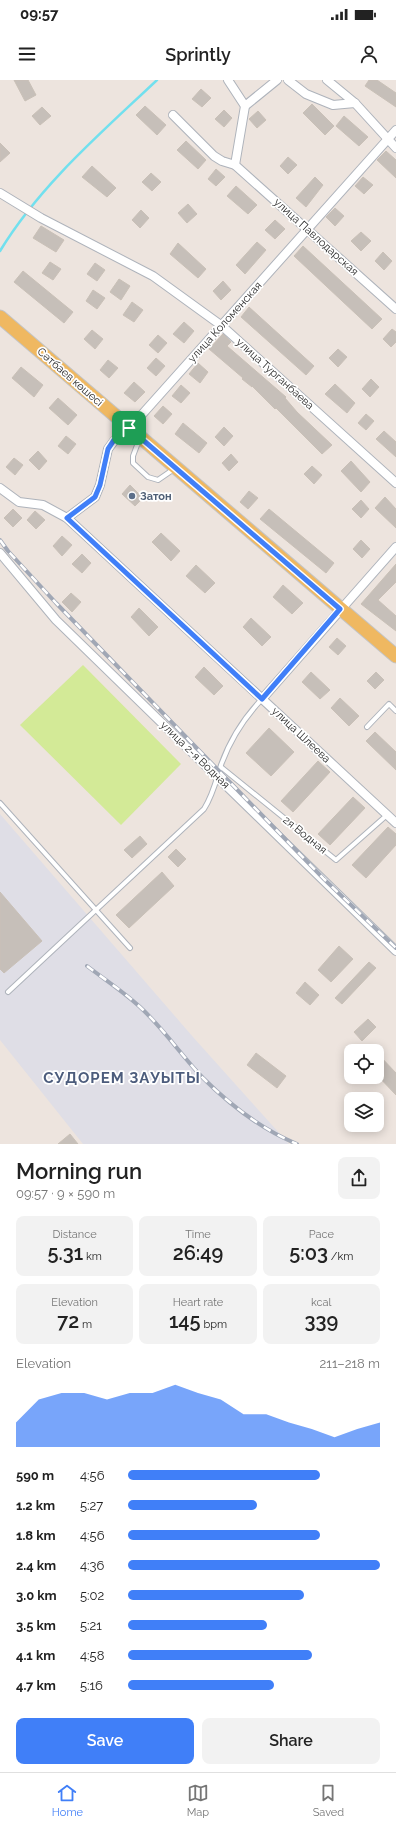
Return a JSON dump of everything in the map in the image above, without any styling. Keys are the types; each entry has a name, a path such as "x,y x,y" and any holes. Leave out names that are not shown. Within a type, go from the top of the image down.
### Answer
{"main road":[{"name":"Сәтбаев көшесі","path":"0,317 396,656"}],"street":[{"path":"228,80 245,106"},
{"path":"235,165 245,106 277,80"},
{"path":"288,80 306,94 333,106 355,103"},
{"path":"327,80 355,103 392,139 396,148"},
{"name":"улица Павлодарская","path":"173,115 214,156 222,161 235,165 396,309"},
{"name":"улица Коломенская","path":"67,518 95,497 100,485 108,449 114,440 129,428 222,326 307,229 392,139 396,130"},
{"name":"улица Турганбаева","path":"0,193 41,218 153,276 222,326 396,483"},
{"name":"улица Шлеева","path":"0,488 19,502 43,505 67,518 396,823"},
{"path":"262,699 396,547"},
{"name":"улица 2-я Водная","path":"0,553 56,620 396,951"}],"lane":[{"path":"139,437 133,456 133,463 148,477 158,480 176,468"},
{"path":"8,992 204,809 212,798 221,767 230,744 247,716 262,699"},
{"path":"367,727 389,704 396,711"},
{"name":"2я Водная","path":"221,767 336,860 387,815"},
{"path":"0,804 130,948"}],"shaded area":[{"name":"СУДОРЕМ ЗАУЫТЫ","path":"0,814 193,1037 289,1144 83,1144 0,1040"}],"green space":[{"path":"83,665 181,764 121,825 20,725"}],"building":[{"path":"14,80 28,80 36,95 25,101"},
{"path":"369,80 377,80 396,93 396,107 365,86"},
{"path":"201,89 211,98 202,107 192,99"},
{"path":"312,104 334,126 325,135 303,113"},
{"path":"145,106 166,125 157,135 136,115"},
{"path":"42,107 51,116 40,125 32,116"},
{"path":"224,110 232,118 224,127 215,119"},
{"path":"258,111 266,120 257,128 249,119"},
{"path":"344,116 368,137 359,146 336,126"},
{"path":"186,141 206,160 198,169 177,150"},
{"path":"0,143 10,153 0,162"},
{"path":"386,151 396,160 396,178 377,160"},
{"path":"288,157 297,165 288,174 280,166"},
{"path":"92,166 116,188 107,197 82,177"},
{"path":"216,169 225,177 216,186 208,179"},
{"path":"151,173 161,182 152,191 142,182"},
{"path":"315,177 323,185 306,207 296,198"},
{"path":"363,177 373,185 364,194 355,186"},
{"path":"236,186 257,205 248,214 227,196"},
{"path":"188,204 197,214 187,223 178,213"},
{"path":"335,208 344,216 335,226 326,217"},
{"path":"141,210 149,218 140,228 132,220"},
{"path":"275,220 285,229 275,239 265,230"},
{"path":"41,226 64,240 56,252 33,238"},
{"path":"361,232 371,241 361,251 351,241"},
{"path":"257,242 266,250 245,274 236,265"},
{"path":"178,243 206,269 198,278 170,254"},
{"path":"303,246 382,319 372,329 294,256"},
{"path":"383,252 392,261 384,270 375,261"},
{"path":"50,262 61,269 53,280 42,273"},
{"path":"95,263 105,270 97,281 87,274"},
{"path":"23,271 73,312 64,323 14,282"},
{"path":"119,279 130,286 121,300 110,292"},
{"path":"223,281 231,290 221,300 213,291"},
{"path":"93,290 105,298 97,309 86,301"},
{"path":"132,302 143,310 134,322 123,315"},
{"path":"249,307 314,366 306,375 241,317"},
{"path":"184,322 194,331 184,343 173,334"},
{"path":"392,329 396,332 396,342 391,347 383,339"},
{"path":"92,330 103,339 95,349 84,339"},
{"path":"223,334 231,342 227,346 286,397 285,398 297,412 332,445 322,454 276,408 275,409 252,386 242,379 243,378 209,349"},
{"path":"158,335 167,343 158,353 149,345"},
{"path":"338,349 347,357 338,367 329,358"},
{"path":"156,358 165,366 156,376 147,368"},
{"path":"108,360 118,368 109,378 100,370"},
{"path":"198,363 208,372 200,383 189,374"},
{"path":"21,367 43,385 34,397 12,378"},
{"path":"371,379 379,387 370,397 362,389"},
{"path":"134,382 145,392 135,402 124,393"},
{"path":"335,384 355,403 347,413 325,394"},
{"path":"181,385 190,393 181,403 172,396"},
{"path":"58,398 77,415 68,425 49,408"},
{"path":"163,406 172,414 163,424 154,416"},
{"path":"366,414 374,421 366,430 358,423"},
{"path":"183,423 207,443 199,453 175,434"},
{"path":"224,427 233,436 224,446 215,437"},
{"path":"384,431 396,442 396,457 376,439"},
{"path":"66,436 76,444 68,454 58,446"},
{"path":"38,451 47,461 39,470 29,460"},
{"path":"231,454 238,462 229,471 222,463"},
{"path":"14,458 23,465 15,475 6,467"},
{"path":"351,461 370,482 361,492 341,471"},
{"path":"312,466 322,475 314,484 304,474"},
{"name":"Затон","path":"130,485 143,498 135,506 122,494"},
{"path":"249,491 258,498 248,509 240,502"},
{"path":"385,497 396,509 396,528 375,508"},
{"path":"361,500 369,509 361,518 352,509"},
{"path":"13,509 22,518 13,527 4,518"},
{"path":"269,509 334,563 326,573 260,519"},
{"path":"35,511 45,520 36,529 27,520"},
{"path":"161,533 180,551 171,561 152,542"},
{"path":"62,536 72,545 62,556 53,546"},
{"path":"361,540 370,549 362,558 353,549"},
{"path":"82,554 91,563 82,573 72,564"},
{"path":"396,564 396,582 378,600 396,616 396,631 361,604"},
{"path":"196,565 215,583 205,593 186,576"},
{"path":"283,585 303,603 292,614 273,597"},
{"path":"71,593 81,602 72,612 62,602"},
{"path":"139,608 158,627 149,636 131,617"},
{"path":"251,618 271,637 262,646 243,627"},
{"path":"337,638 346,646 338,655 329,647"},
{"path":"204,667 223,686 214,695 195,677"},
{"path":"311,672 330,690 320,699 302,682"},
{"path":"376,672 384,680 375,689 367,681"},
{"path":"340,698 359,716 349,726 331,708"},
{"path":"269,728 294,752 271,776 246,753"},
{"path":"375,732 396,752 396,770 366,741"},
{"path":"318,761 330,772 293,812 281,801"},
{"path":"353,797 365,808 330,845 318,834"},
{"path":"388,827 396,834 396,845 366,878 352,865"},
{"path":"140,836 147,844 132,858 124,850"},
{"path":"176,849 186,859 178,867 168,857"},
{"path":"162,872 174,886 129,928 116,915"},
{"path":"0,892 42,941 4,973 0,969"},
{"path":"339,946 353,959 331,982 318,970"},
{"path":"369,962 376,968 342,1004 335,998"},
{"path":"305,982 319,995 310,1005 296,993"},
{"path":"368,1019 376,1027 362,1041 354,1032"},
{"path":"256,1053 286,1076 277,1088 247,1065"},
{"path":"384,1060 396,1073 396,1095 384,1082"},
{"path":"70,1134 78,1144 58,1144"}],"waterway":[{"path":"0,251 16,227 52,182 93,140 157,80"}],"railway":[{"path":"0,540 8,551 56,603 220,772 324,879 396,948"},
{"path":"87,966 140,1007 203,1078 235,1107 259,1124 297,1144"}],"place":[{"name":"Затон","path":"132,496"}],"district":[{"name":"СУДОРЕМ ЗАУЫТЫ","path":"122,1078"}],"route":[{"path":"129,428 340,609 262,699 67,518 95,497 100,485 108,449 114,440 129,428"}]}
